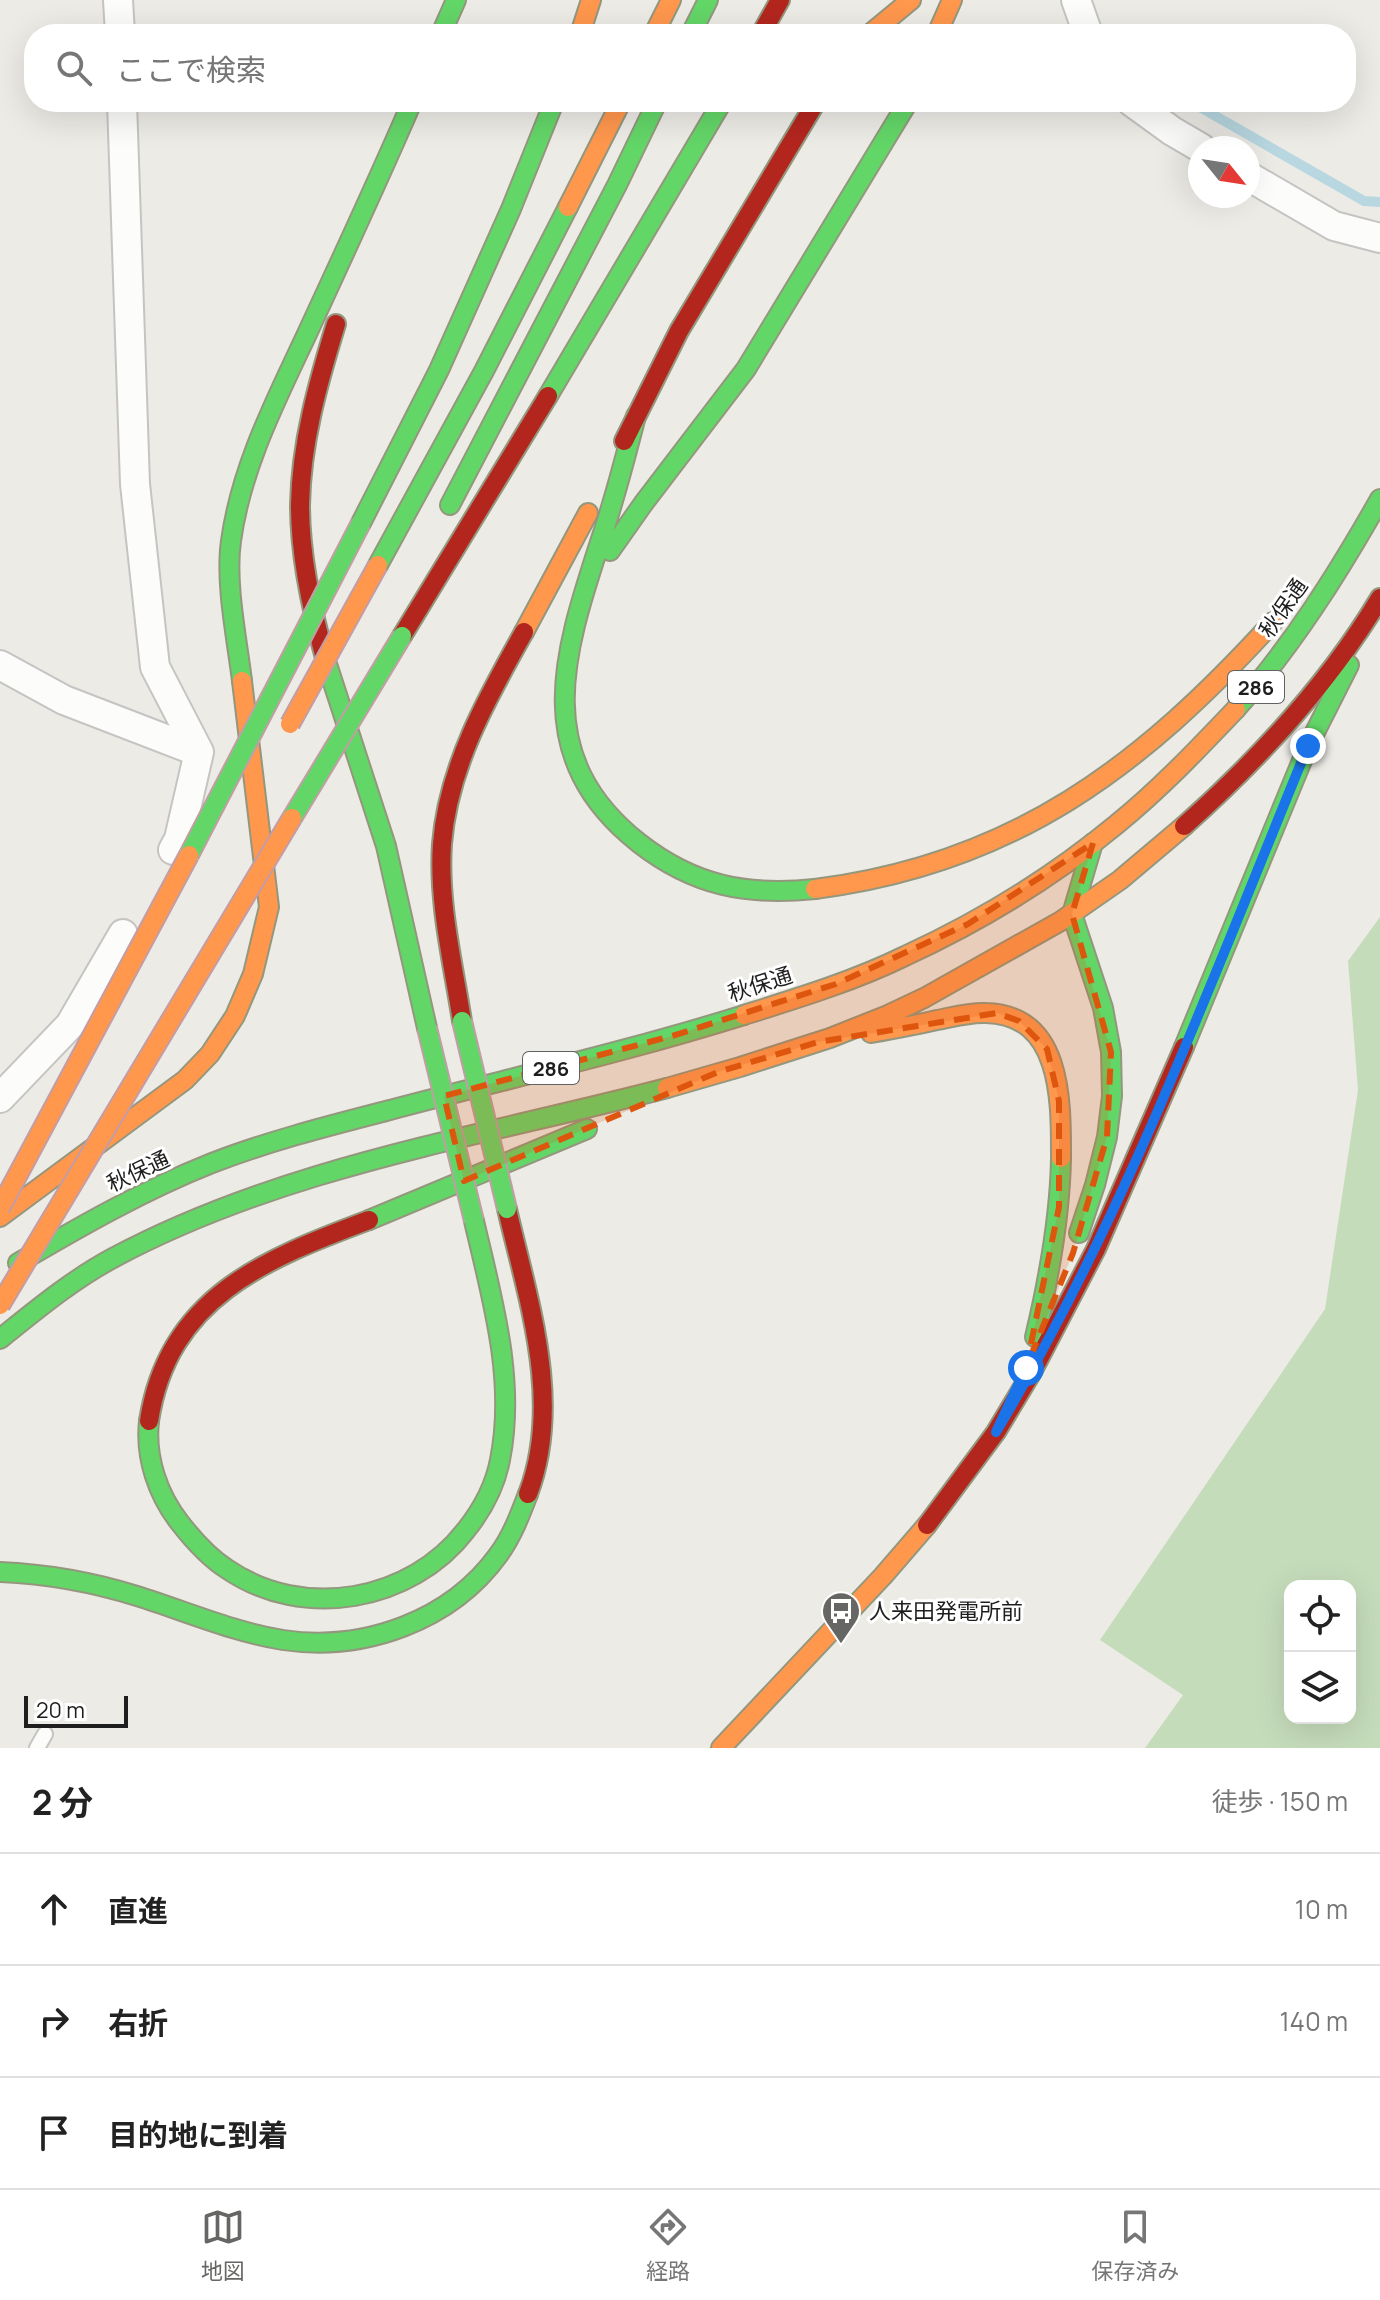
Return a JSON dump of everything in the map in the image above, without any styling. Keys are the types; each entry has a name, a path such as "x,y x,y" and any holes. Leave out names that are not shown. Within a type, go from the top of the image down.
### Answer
{"main road":[{"path":"445,24 456,0"},
{"path":"583,24 591,0"},
{"path":"659,24 671,0"},
{"path":"696,24 708,0"},
{"path":"767,24 780,0"},
{"path":"869,24 887,0"},
{"path":"882,24 911,0"},
{"path":"941,24 952,0"},
{"path":"0,1217 156,1103 195,1070 220,1040 254,975 269,907 231,592 230,545 238,500 262,431 408,112"},
{"path":"0,1209 142,943 439,370 511,209 550,112"},
{"path":"243,805 484,371 616,112"},
{"path":"445,516 652,112"},
{"path":"0,1305 609,296 716,112"},
{"path":"0,1572 46,1574 89,1582 270,1637 314,1643 354,1640 395,1631 431,1616 463,1594 491,1567 512,1533 529,1495 539,1453 542,1410 539,1362 507,1209 462,1021 442,867 444,822 457,772 475,724 498,677 544,596 679,331 810,112"},
{"path":"583,593 627,525 745,371 902,112"},
{"path":"386,163 310,415 302,461 300,509 303,557 316,630 363,769 396,880 427,1028 474,1221 497,1319 506,1413 502,1454 488,1494 467,1530 443,1556 411,1579 375,1593 339,1601 301,1598 268,1590 236,1575 206,1554 182,1529 163,1498 153,1468 148,1433 152,1401 167,1361 189,1326 215,1298 244,1276 288,1252 404,1208 718,1072"},
{"path":"636,416 573,627 564,696 567,728 575,762 591,794 614,823 671,866 707,881 745,890 788,892 837,887 902,874 962,855 1020,829 1127,762 1177,721 1227,673 1281,612"},
{"path":"608,518 650,438"},
{"path":"608,518 687,449"},
{"path":"544,596 608,518 643,469"},
{"path":"1338,536 1376,493"},
{"name":"秋保通","path":"0,1275 96,1218 167,1183 241,1153 321,1127 672,1036 758,1010 905,957 968,924 1030,888 1093,843 1203,745 1252,692 1331,582 1376,493"},
{"name":"286","path":"0,1339 40,1307 111,1260 184,1224 256,1195 407,1151 650,1092 818,1042 891,1014 951,984 1072,914 1177,833 1280,732 1329,675 1380,598"},
{"path":"721,1748 928,1524 996,1432 1032,1372 1096,1249 1204,1001 1308,746 1380,605"},
{"path":"32,1252 378,641"},
{"path":"996,1432 1026,1368 1070,1259 1095,1185 1107,1137 1112,1096 1111,1052 1103,1008 1072,914 1093,843"},
{"path":"0,1209 173,923"},
{"path":"818,1042 974,1013 997,1013 1019,1021 1047,1049 1055,1072 1059,1101 1062,1150 1059,1207 1045,1296 1026,1368"}],"street":[{"path":"118,0 119,24"},
{"path":"1076,0 1084,24"},
{"path":"0,1098 70,1025 179,839 199,752 155,667 135,484 122,112"},
{"path":"1146,112 1188,140"},
{"path":"1260,183 1334,226 1380,238"},
{"path":"0,665 64,700 199,752"}],"lane":[{"path":"37,1748 45,1734"}],"highlighted area":[{"path":"1093,843 1072,914 1111,1052 1107,1137 1073,1253 1026,1368 1059,1207 1059,1101 1047,1049 1019,1021 997,1013 818,1042 718,1072 464,1181 444,1096 672,1036 836,984 968,924"}],"green space":[{"path":"1380,917 1380,1748 1145,1748 1183,1695 1100,1640 1325,1309 1358,1090 1348,961"}],"waterway":[{"path":"1208,112 1364,201 1380,202"}],"traffic: fast":[{"path":"445,24 456,0"},
{"path":"696,24 708,0"},
{"path":"242,681 229,575 231,541 243,487 271,411 408,112"},
{"path":"361,523 439,370 511,209 550,112"},
{"path":"450,505 652,112"},
{"path":"548,396 716,112"},
{"path":"610,551 746,369 902,112"},
{"path":"378,565 484,371 568,207"},
{"path":"636,416 577,617 568,658 565,697 568,736 580,773 603,809 639,843 680,869 722,885 744,889 815,889"},
{"path":"1236,709 1277,660 1314,608 1380,499"},
{"path":"189,855 361,523"},
{"path":"292,818 402,636"},
{"path":"325,658 386,846 427,1028"},
{"path":"1184,1047 1308,746 1349,665"},
{"path":"1079,1233 1107,1137 1112,1096 1111,1052 1103,1008 1072,914 1093,843"},
{"path":"18,1263 137,1197 233,1155 320,1128 611,1053 744,1015"},
{"path":"462,1021 507,1209"},
{"path":"427,1028 474,1221"},
{"path":"0,1339 41,1306 113,1258 179,1226 246,1200 384,1157 667,1088"},
{"path":"369,1220 587,1129"},
{"path":"1035,1337 1053,1248 1061,1158"},
{"path":"149,1421 151,1462 165,1500 196,1542 227,1569 257,1585 289,1595 322,1598 354,1596 386,1588 416,1574 443,1554 472,1522 491,1488 500,1460 504,1430 504,1370 474,1221"},
{"path":"0,1572 52,1577 103,1587 227,1627 283,1640 344,1641 403,1627 431,1614 456,1597 499,1554 512,1533 528,1494"}],"traffic: slow":[{"path":"583,24 591,0"},
{"path":"659,24 671,0"},
{"path":"882,24 911,0"},
{"path":"941,24 952,0"},
{"path":"568,207 616,112"},
{"path":"524,632 588,513"},
{"path":"290,724 378,565"},
{"path":"815,889 886,876 952,857 1013,832 1070,800 1123,763 1174,721 1273,622"},
{"path":"0,1217 185,1080 210,1054 235,1016 253,974 269,907 242,681"},
{"path":"744,1015 886,965 1016,897 1068,862 1133,811 1236,709"},
{"path":"0,1305 292,818"},
{"path":"667,1088 830,1038 924,998 1061,921 1120,880 1184,826"},
{"path":"0,1208 189,855"},
{"path":"871,1033 980,1013 1011,1018 1030,1029 1044,1045 1058,1088 1061,1158"},
{"path":"721,1748 927,1525"}],"traffic: jam":[{"path":"767,24 780,0"},
{"path":"624,441 679,331 810,112"},
{"path":"325,658 307,582 300,505 307,436 336,324"},
{"path":"402,636 548,396"},
{"path":"1184,826 1291,720 1338,661 1380,598"},
{"path":"462,1021 442,888 442,844 446,815 471,734 524,632"},
{"path":"927,1525 996,1432 1032,1372 1096,1249 1184,1047"},
{"path":"507,1209 532,1315 542,1387 538,1459 528,1494"},
{"path":"149,1421 160,1378 177,1343 200,1313 227,1289 259,1268 293,1250 369,1220"}],"place":[{"name":"人来田発電所前","path":"841,1645"}],"route":[{"path":"1026,1368 996,1432 1032,1372 1096,1249 1210,986 1308,746"}]}
